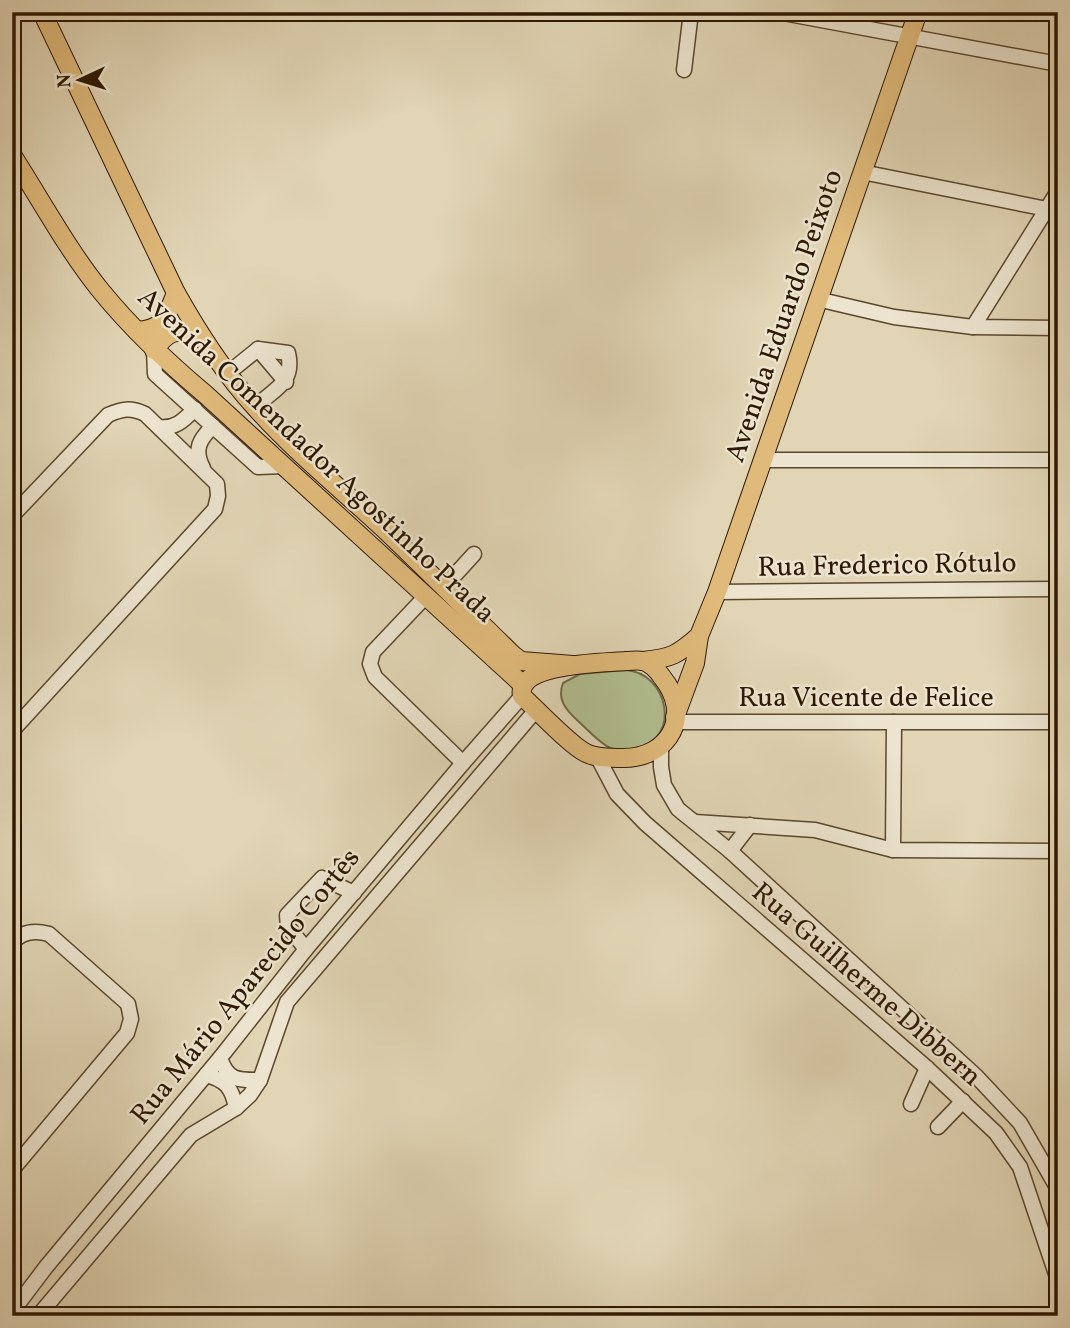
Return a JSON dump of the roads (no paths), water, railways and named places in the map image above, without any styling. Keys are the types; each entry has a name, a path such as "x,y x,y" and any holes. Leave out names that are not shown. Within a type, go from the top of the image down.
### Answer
{"main road":[{"name":"Avenida Comendador Agostinho Prada","path":"42,12 176,293 199,333 258,405 513,655 521,661 573,665"},
{"name":"Avenida Eduardo Peixoto","path":"661,748 668,739 695,663 699,636 717,592 918,12"},
{"name":"Avenida Comendador Agostinho Prada","path":"12,155 94,281 154,350 427,595 522,690 536,710 584,752 597,757"},
{"path":"138,331 153,330 161,324 176,293"},
{"path":"154,350 164,336 170,333 199,333"},
{"path":"522,690 527,678 573,665 668,658 699,636"},
{"path":"643,661 657,670 667,683 674,699 675,719"},
{"path":"597,757 636,758 661,748"}],"street":[{"path":"684,70 691,12"},
{"path":"778,12 1058,64"},
{"path":"862,172 1047,209"},
{"path":"972,327 1058,191"},
{"path":"817,299 894,317 972,327 1058,328"},
{"path":"258,349 286,382"},
{"path":"230,371 258,349 288,353 291,366 286,382 258,405"},
{"path":"154,350 155,374 258,467 284,466"},
{"path":"12,516 108,415 122,409 134,409 145,414 217,484 215,509 12,731"},
{"path":"159,427 173,427 195,410"},
{"path":"204,469 199,460 200,438 213,426"},
{"path":"763,460 1058,460"},
{"path":"444,587 474,554"},
{"name":"Rua Frederico Rótulo","path":"717,592 1058,589"},
{"path":"427,595 373,652 370,664 375,677 463,762"},
{"name":"Rua Mário Aparecido Cortês","path":"12,1312 306,949 522,690"},
{"name":"Rua Mário Aparecido Cortês","path":"38,1316 191,1135 236,1108 250,1095 261,1080 287,1002 536,710"},
{"name":"Rua Vicente de Felice","path":"675,719 1058,722"},
{"path":"893,850 894,722"},
{"name":"Rua Guilherme Dibbern","path":"661,748 660,767 664,785 678,809 730,851 977,1077 1020,1123 1058,1189"},
{"name":"Rua Guilherme Dibbern","path":"597,757 617,794 645,822 927,1068 996,1133 1020,1167 1058,1280"},
{"path":"695,822 816,830 893,850 1058,851"},
{"path":"730,851 750,825"},
{"path":"306,949 288,927 287,915 323,878 354,893"},
{"path":"12,943 27,932 49,934 128,1003 131,1018 127,1033 12,1170"},
{"path":"220,1058 225,1070 233,1078 261,1080"},
{"path":"911,1104 927,1068"},
{"path":"206,1075 226,1083 233,1094 236,1108"},
{"path":"938,1127 963,1101"}]}
